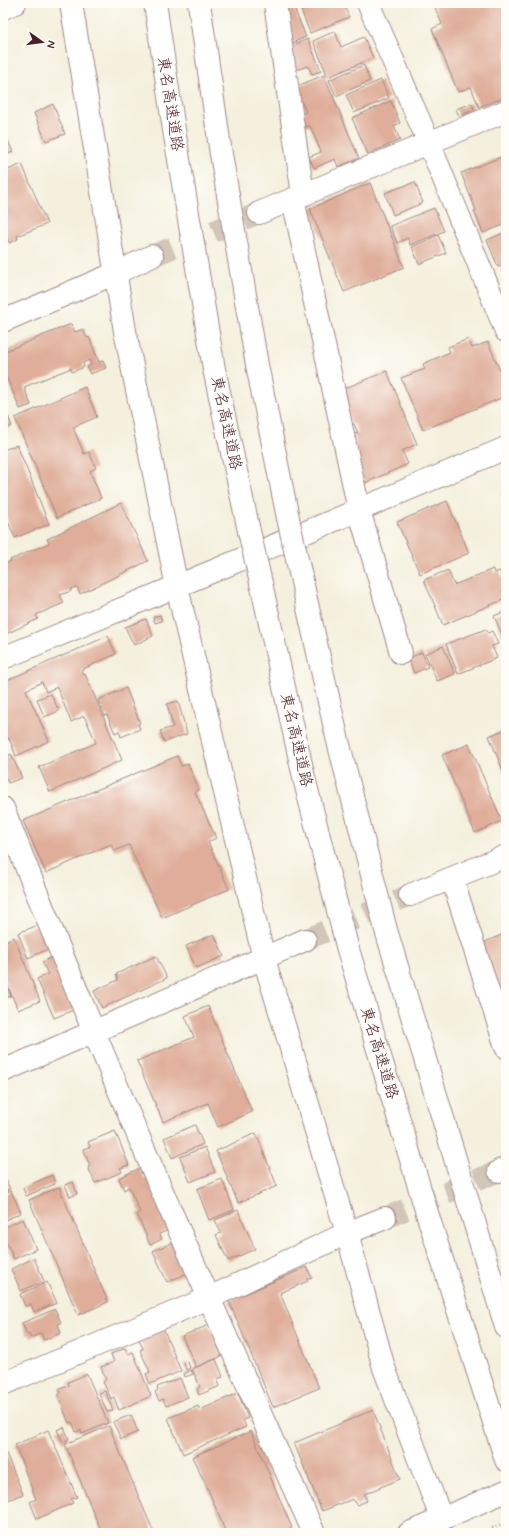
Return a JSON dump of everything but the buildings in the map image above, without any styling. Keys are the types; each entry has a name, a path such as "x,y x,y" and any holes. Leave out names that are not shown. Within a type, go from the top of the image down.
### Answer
{"main road":[{"path":"3,8 15,3"},
{"path":"71,3 125,331 177,587 264,959 347,1233 384,1368 442,1520"},
{"path":"199,3 221,154 254,349 288,518 337,737 386,930 506,1327"},
{"path":"275,3 298,197 359,510 401,653"},
{"path":"368,3 430,143 505,326"},
{"name":"東名高速道路","path":"155,7 214,369 305,782 347,946 427,1213 503,1451"},
{"path":"259,213 506,112"},
{"path":"3,321 152,256"},
{"path":"3,658 177,587 221,567 506,448"},
{"path":"4,816 94,1032 209,1298 314,1533"},
{"path":"410,895 506,856"},
{"path":"452,878 506,1047"},
{"path":"3,1071 305,940"},
{"path":"3,1384 209,1298 347,1233 385,1218"},
{"path":"409,1533 506,1491"}],"path":[{"path":"480,1533 506,1522"}],"tunnel":[{"path":"152,256 259,213"},
{"path":"305,940 410,895"},
{"path":"385,1218 499,1171"}]}
